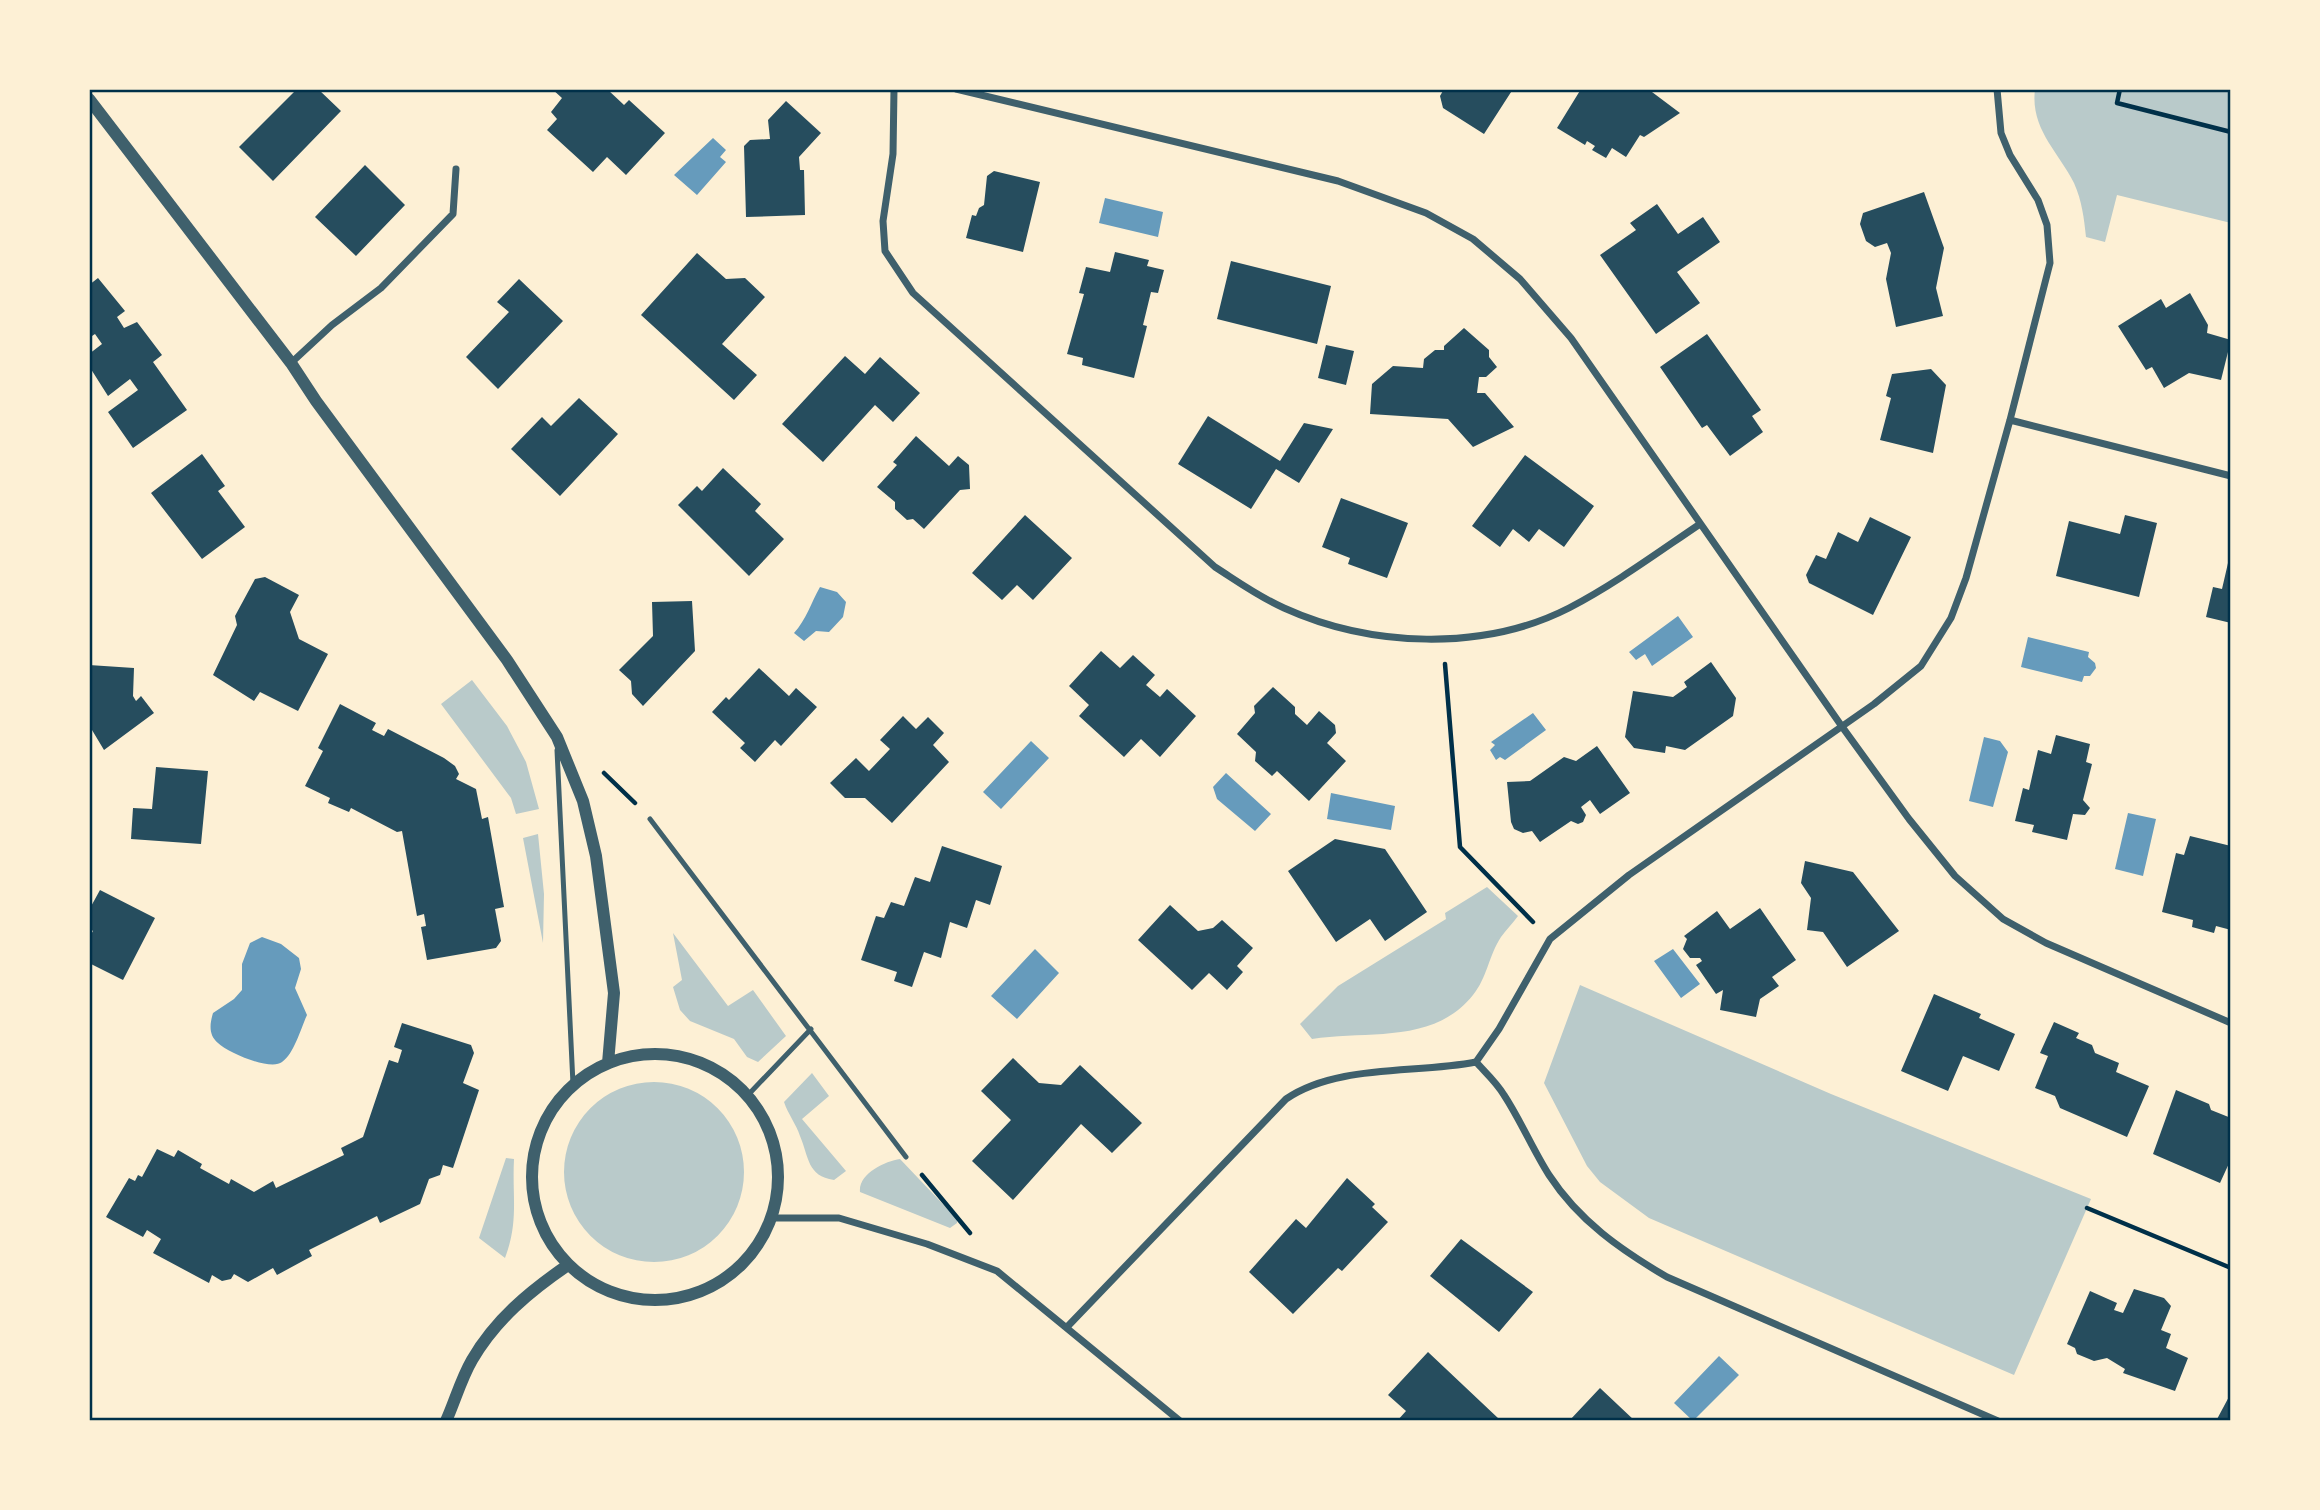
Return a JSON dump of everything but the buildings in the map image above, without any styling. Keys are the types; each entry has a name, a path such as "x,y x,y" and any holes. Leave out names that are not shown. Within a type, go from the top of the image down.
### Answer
{"street":[{"path":"894,89 893,154 883,221 885,251 913,293 1215,567 1247,588 1283,607 1346,629 1394,637 1443,639 1510,628 1567,609 1700,524"},
{"path":"956,89 1338,181 1426,213 1473,239 1520,279 1571,338 1843,728 1909,819 1955,876 2003,919 2046,943 2231,1023"},
{"path":"1068,1326 1286,1099 1325,1079 1439,1069 1476,1062 1549,939 1629,875 1843,728 1921,666 1951,618 1966,578 2047,279 2050,248 2047,225 2038,200 2010,155 2001,133 1997,89"},
{"path":"89,99 291,363 316,401 507,660 557,737 583,801 596,856 614,993 608,1063"},
{"path":"291,363 332,325 381,288 453,214 456,169"},
{"path":"2010,420 2231,476"},
{"path":"645,1054 683,1056 718,1070 748,1095 766,1122 776,1153 779,1186 772,1218 752,1254 721,1282 683,1298 642,1301 602,1289 568,1265 544,1232 533,1194 534,1153 548,1116 573,1084 608,1063 645,1054"},
{"path":"1476,1062 1503,1092 1549,1176 1571,1204 1597,1231 1628,1254 1667,1277 1998,1421"},
{"path":"772,1218 839,1218 927,1244 997,1271 1068,1326 1180,1421"},
{"path":"446,1421 472,1361 498,1325 529,1291 568,1265"}],"lane":[{"path":"557,737 573,1084"},
{"path":"650,819 906,1157"},
{"path":"748,1095 811,1029"}],"path":[{"path":"2120,89 2117,103 2231,132"},
{"path":"1443,639 1460,848 1549,939"},
{"path":"906,1157 957,1213 997,1271"},
{"path":"2087,1208 2231,1268"}],"shaded area":[{"path":"2035,89 2231,89 2231,223 2117,195 2105,242 2086,237 2081,203 2074,183 2041,128 2035,103"},
{"path":"472,680 507,726 526,762 539,809 516,814 511,798 441,704"},
{"path":"538,834 544,894 543,943 523,838"},
{"path":"1487,887 1518,916 1497,944 1478,988 1457,1011 1439,1022 1419,1029 1377,1034 1312,1039 1300,1024 1338,986 1446,919 1445,913"},
{"path":"673,933 728,1006 753,990 786,1036 758,1062 747,1057 734,1039 690,1021 680,1010 673,987 682,980"},
{"path":"1580,985 1831,1094 2091,1199 2014,1375 1649,1218 1600,1182 1587,1166 1544,1083"},
{"path":"812,1073 829,1096 802,1119 846,1171 834,1180 819,1174 810,1164 784,1102"},
{"path":"654,1082 689,1089 718,1108 737,1137 744,1172 737,1207 718,1236 689,1255 654,1262 619,1255 590,1236 571,1207 564,1172 571,1137 590,1108 619,1089"},
{"path":"506,1158 514,1159 514,1209 512,1232 505,1258 479,1238"},
{"path":"900,1159 957,1219 957,1223 950,1228 860,1192 863,1180 868,1174 887,1162"}],"water":[{"path":"713,138 726,150 720,157 726,162 697,195 674,175"},
{"path":"1105,198 1163,212 1158,237 1099,223"},
{"path":"820,587 837,592 846,602 843,617 829,632 816,631 804,641 794,633"},
{"path":"1678,616 1693,637 1652,666 1645,654 1636,660 1629,652"},
{"path":"2028,637 2089,652 2088,657 2095,663 2096,668 2090,676 2084,676 2082,682 2021,667"},
{"path":"1533,713 1546,730 1505,760 1500,757 1496,760 1490,750 1495,745 1491,742"},
{"path":"1984,737 2000,741 2008,752 1993,807 1969,801"},
{"path":"1031,741 1049,758 1001,809 983,792"},
{"path":"1226,773 1271,814 1255,831 1217,799 1213,787"},
{"path":"1331,793 1395,806 1391,830 1327,819"},
{"path":"2128,813 2156,819 2143,876 2115,869"},
{"path":"262,937 281,944 299,958 301,969 295,988 307,1015 290,1053 277,1064 250,1060 223,1047 215,1040 211,1029 213,1013 242,990 242,964 250,943"},
{"path":"1035,949 1059,973 1017,1019 991,996"},
{"path":"1673,949 1700,984 1681,998 1654,961"},
{"path":"1719,1356 1739,1375 1693,1421 1674,1403"}]}
